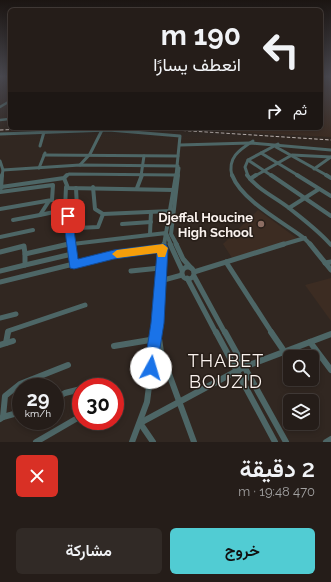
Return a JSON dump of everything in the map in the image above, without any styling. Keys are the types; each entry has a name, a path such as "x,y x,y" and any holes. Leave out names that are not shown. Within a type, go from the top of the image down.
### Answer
{"street":[{"path":"80,165 90,154 102,130"},
{"path":"0,134 102,130 179,136 181,151 171,234 183,259 193,272 286,442"},
{"path":"40,146 44,132"},
{"path":"180,144 252,142 276,146 331,149"},
{"path":"252,142 236,153 232,160 230,169 234,180 247,194 305,238 331,270"},
{"path":"132,442 148,397 158,323 160,268 171,212 180,144"},
{"path":"276,146 248,160 245,167 250,179 289,208 311,227 318,230 331,245"},
{"path":"276,146 331,178"},
{"path":"39,168 45,153 178,156"},
{"path":"261,153 331,196"},
{"path":"250,179 292,155 331,157 314,169"},
{"path":"137,188 142,175 144,156"},
{"path":"248,160 331,216"},
{"path":"0,161 3,170 0,192 53,185 52,200 49,201 40,215"},
{"path":"3,170 80,165 178,166"},
{"path":"1,187 64,178 73,166"},
{"path":"68,174 175,175"},
{"path":"64,178 66,187 65,209"},
{"path":"66,187 174,190"},
{"path":"93,187 95,209 103,214 171,212"},
{"path":"76,188 78,228 98,227 103,214"},
{"path":"289,208 303,197 319,189"},
{"path":"0,209 49,201"},
{"path":"13,220 54,212 54,219 68,216 74,264"},
{"path":"150,234 151,212"},
{"path":"122,224 151,222"},
{"path":"0,237 33,230"},
{"path":"25,254 71,244 166,233"},
{"path":"166,233 184,274 276,442"},
{"path":"160,280 193,272 305,238"},
{"path":"0,252 24,246 25,265"},
{"path":"0,282 114,254 163,248"},
{"path":"0,271 72,254"},
{"path":"226,262 283,350"},
{"path":"325,263 331,262"},
{"path":"184,274 186,267 193,272"},
{"path":"131,271 160,268"},
{"path":"3,344 8,331 85,305"},
{"path":"0,318 16,314"},
{"path":"287,350 331,334"},
{"path":"114,346 156,339"},
{"path":"156,339 194,442"},
{"path":"3,344 13,341"},
{"path":"310,342 331,370"},
{"path":"140,423 244,366 283,351"},
{"path":"12,415 2,418 5,396 12,389 68,365"},
{"path":"36,442 72,421"},
{"path":"140,423 153,442"},
{"path":"326,442 331,439"}],"shaded area":[{"path":"323,98 331,98 331,137 197,130 323,130"},
{"name":"Djeffal Houcine High School","path":"258,210 298,239 232,258 223,244"},
{"path":"331,278 331,321 305,285"}],"railway":[{"path":"0,130 8,130"},
{"path":"175,130 331,140"}],"slow traffic":[{"path":"117,254 163,248 162,254"}],"place":[{"name":"Djeffal Houcine High School","path":"261,224"}],"district":[{"name":"THABET BOUZID","path":"226,370"}],"route":[{"path":"68,216 74,264 114,254 163,248 160,268 158,323 154,339 151,368"}]}
